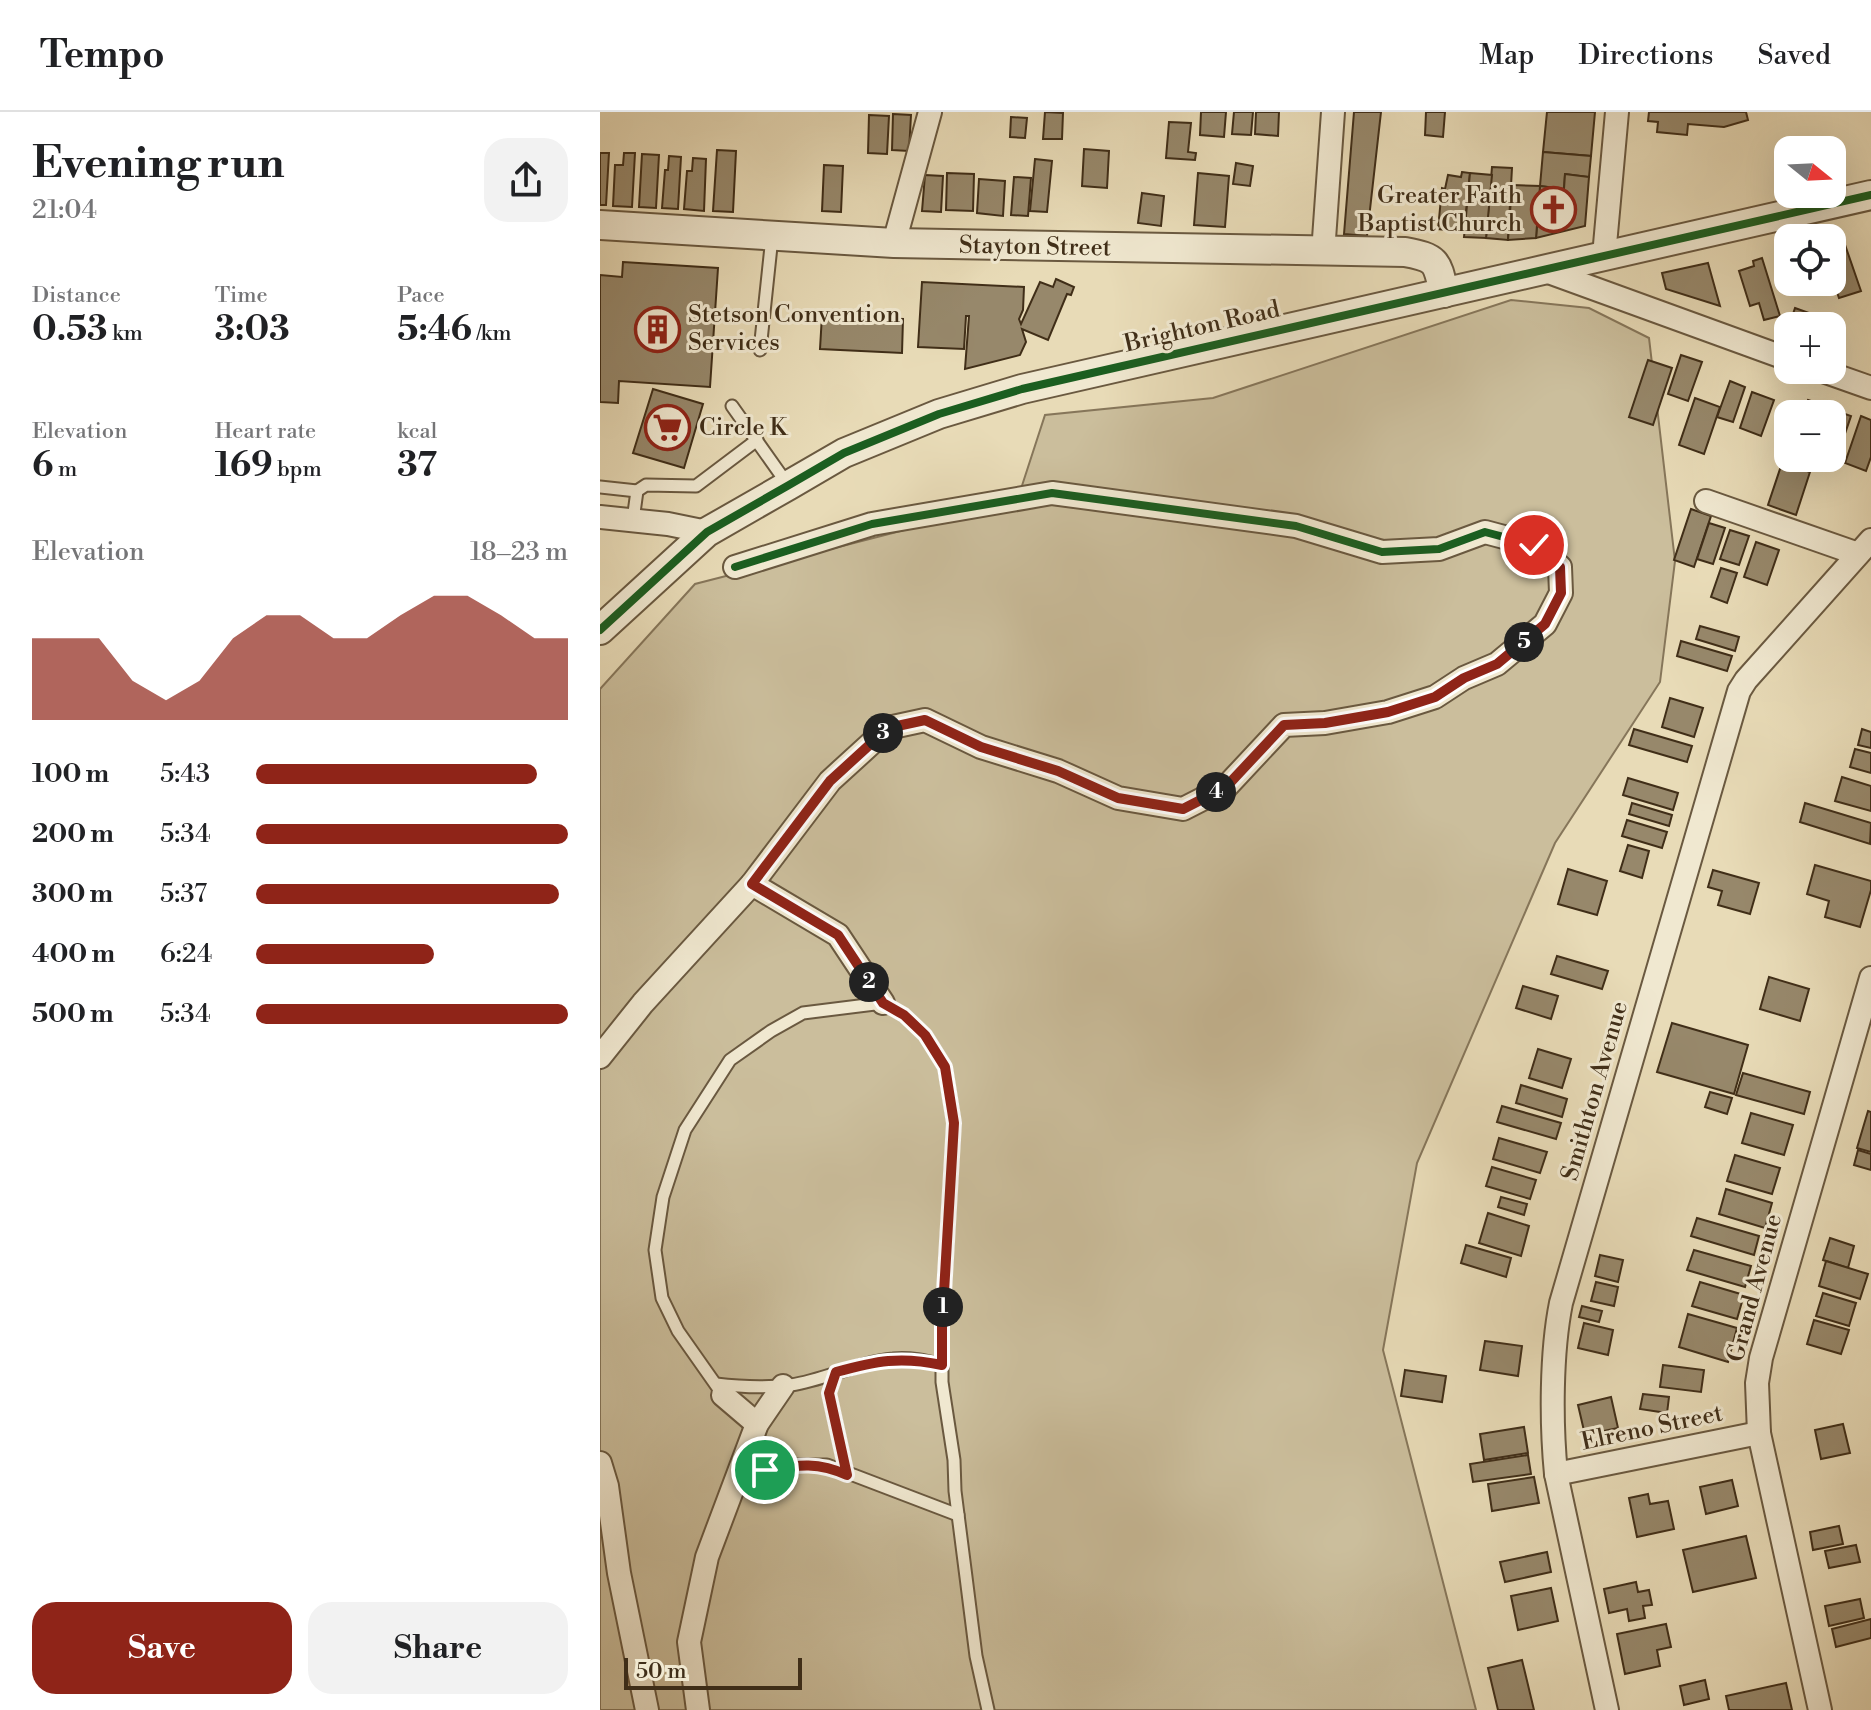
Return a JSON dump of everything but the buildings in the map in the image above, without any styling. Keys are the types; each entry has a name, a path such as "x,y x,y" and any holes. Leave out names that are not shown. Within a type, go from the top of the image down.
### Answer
{"street":[{"path":"894,243 930,112"},
{"path":"1323,253 1333,112"},
{"path":"1604,256 1617,112"},
{"name":"Brighton Road","path":"600,630 707,532 844,453 939,414 1022,389 1871,195"},
{"name":"Stayton Street","path":"600,225 894,243 1323,253 1405,252 1428,256 1437,264 1444,293"},
{"path":"1543,270 1774,354"},
{"path":"1846,379 1870,387"},
{"path":"600,1057 643,1003 752,884 830,781 888,728 925,720 981,747 1058,771 1118,798 1183,809 1226,787 1284,725 1325,723 1388,712 1435,697 1464,678 1497,664 1545,624 1561,593 1560,567 1534,545 1485,532 1439,549 1382,552 1296,526 1052,493 872,524 735,567"},
{"path":"1706,501 1864,547"},
{"path":"600,517 707,532"},
{"name":"Smithton Avenue","path":"1607,1710 1553,1448 1556,1332 1561,1303 1734,704 1746,680 1864,547"},
{"path":"752,884 838,935 883,1003"},
{"name":"Grand Avenue","path":"1820,1710 1759,1433 1757,1383 1761,1358 1871,978"},
{"path":"698,1710 689,1642 707,1557 744,1481 757,1424 783,1386"},
{"path":"720,1390 757,1424"},
{"name":"Elreno Street","path":"1556,1474 1759,1433"},
{"path":"600,1463 607,1486 619,1573 647,1710"}],"lane":[{"path":"760,350 772,237"},
{"path":"732,406 789,485"},
{"path":"600,487 637,491 646,485 696,486 757,440"},
{"path":"633,520 637,491"},
{"path":"942,1365 894,1358 783,1386 720,1390 678,1331 662,1298 655,1250 663,1197 685,1130 730,1060 803,1013 883,1003 904,1015 925,1035 945,1067 954,1123 942,1365 976,1656 988,1710"},
{"path":"836,1372 829,1393 847,1475"},
{"path":"744,1481 765,1470 827,1465 958,1515"}],"shaded area":[{"path":"1511,300 1589,308 1649,338 1675,561 1660,682 1555,843 1417,1163 1383,1350 1476,1710 600,1710 600,689 695,584 1017,501 1045,415 1213,398"}],"cycle path":[{"path":"600,630 707,532 844,453 939,414 1022,389 1871,195"},
{"path":"735,567 872,524 1052,493 1296,526 1382,552 1439,549 1485,532 1534,545 1560,567 1561,593 1545,624 1497,664 1464,678 1435,697 1388,712 1325,723 1284,725 1226,787 1183,809 1118,798 1058,771 981,747 925,720 888,728 830,781 752,884"}],"place":[{"name":"Greater Faith Baptist Church","path":"1553,210"},
{"name":"Stetson Convention Services","path":"657,329"},
{"name":"Circle K","path":"668,428"}],"route":[{"path":"765,1470 827,1465 847,1475 829,1393 836,1372 894,1358 942,1365 954,1123 945,1067 925,1035 904,1015 883,1003 838,935 752,884 830,781 888,728 925,720 981,747 1058,771 1118,798 1183,809 1226,787 1284,725 1325,723 1388,712 1435,697 1464,678 1497,664 1545,624 1561,593 1560,567 1534,545"}]}
